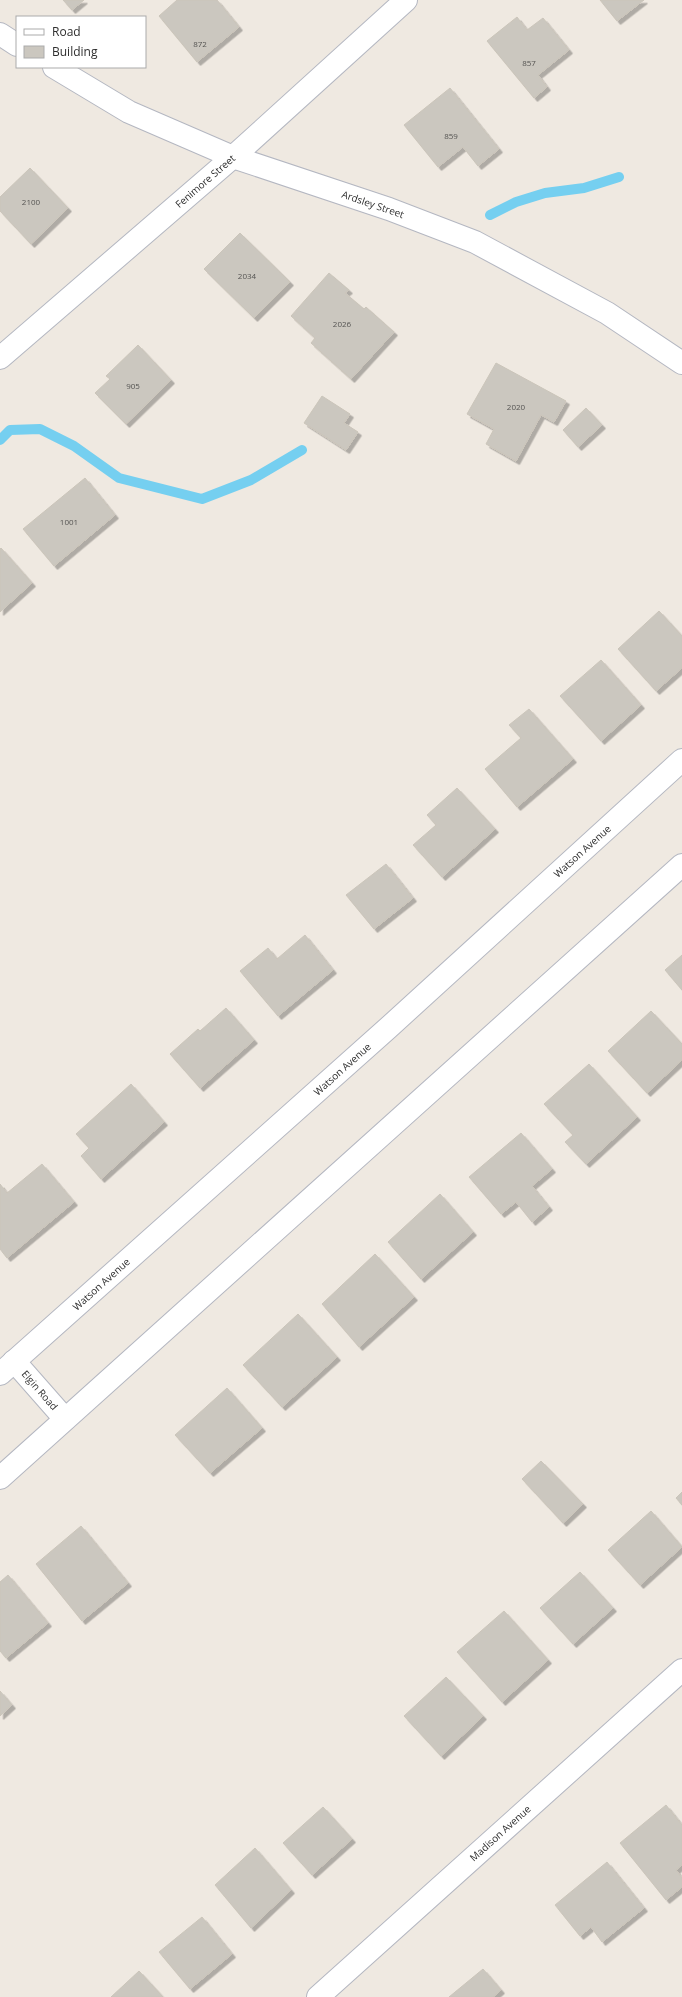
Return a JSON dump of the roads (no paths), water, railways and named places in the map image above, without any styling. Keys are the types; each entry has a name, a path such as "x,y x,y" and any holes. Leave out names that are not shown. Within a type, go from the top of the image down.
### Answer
{"street":[{"name":"Fenimore Street","path":"0,358 234,157 406,0"},
{"path":"0,34 16,44"},
{"name":"Ardsley Street","path":"56,68 130,112 234,157 388,209 475,242 607,314 682,363"},
{"name":"Watson Avenue","path":"7,1368 394,1022 682,760"},
{"path":"0,1478 682,865"},
{"name":"Elgin Road","path":"7,1368 65,1419"},
{"name":"Madison Avenue","path":"318,1997 682,1670"}],"waterway":[{"path":"490,215 516,202 545,193 584,188 619,177"},
{"path":"0,440 10,430 40,429 74,446 119,478 202,499 251,480 302,450"}]}
